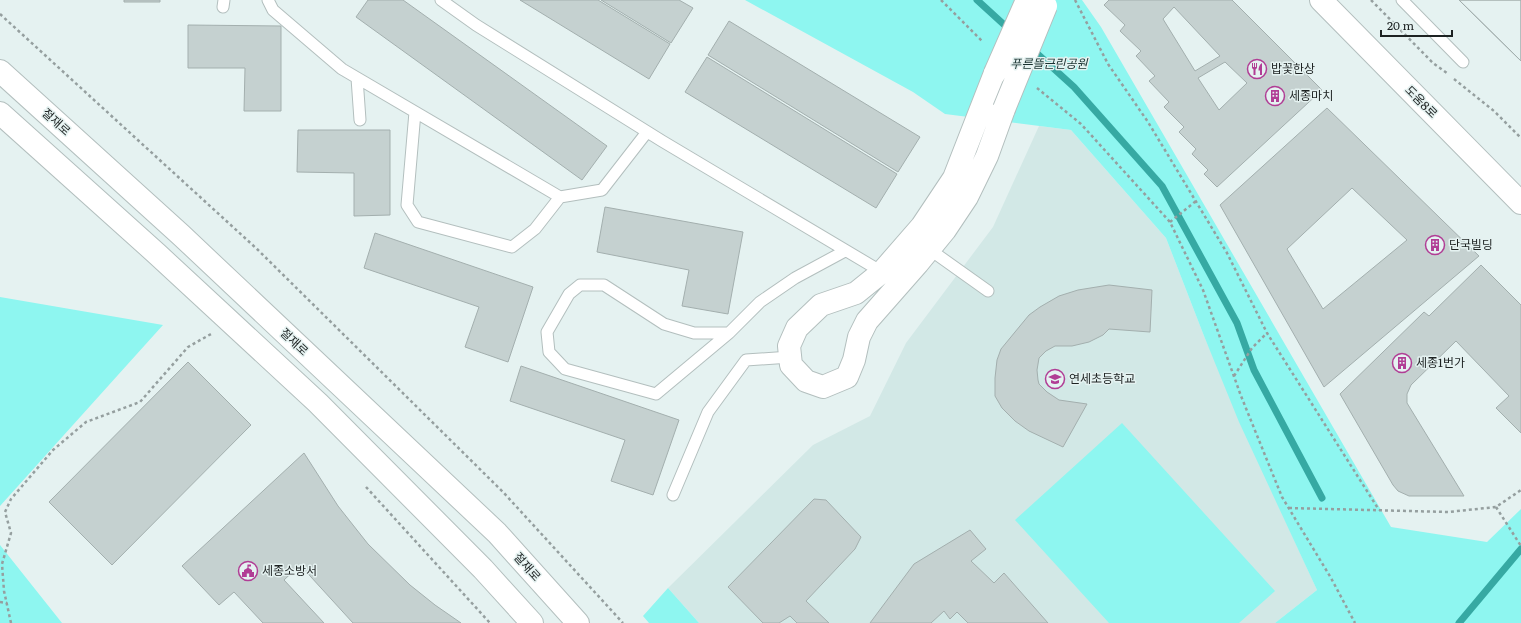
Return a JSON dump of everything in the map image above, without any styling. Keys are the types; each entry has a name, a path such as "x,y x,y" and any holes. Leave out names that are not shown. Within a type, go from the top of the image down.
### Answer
{"street":[{"name":"도움8로","path":"1321,0 1521,203"},
{"path":"1040,2 987,156 967,197 945,230 867,321 859,338 854,360 847,377 823,387 806,381 791,365 789,346 797,328 821,305 856,293 882,272 922,226 954,178 995,73 1040,2"},
{"name":"절재로","path":"0,71 181,235 497,533 578,623"},
{"path":"0,113 157,254 318,403 483,569 532,623"}],"lane":[{"path":"268,0 273,10 342,69 560,197 602,190 647,132"},
{"path":"441,0 476,25 647,132 882,272"},
{"path":"1402,0 1464,62"},
{"path":"357,78 360,120"},
{"path":"414,112 407,205 418,222 512,247 535,229 560,197"},
{"path":"929,249 988,291"},
{"path":"729,334 694,333 664,324 604,285 580,286 569,294 547,332 549,352 565,369 656,394 729,334 760,302 795,278 845,250"},
{"path":"673,496 708,412 746,360 790,357"}],"path":[{"path":"941,0 984,42"},
{"path":"1075,0 1108,64 1148,122 1227,253 1267,333 1379,510"},
{"path":"0,14 257,249 503,492 623,623"},
{"path":"1034,86 1081,124 1170,222 1203,290 1234,376 1282,497 1331,578 1355,623"},
{"path":"1170,222 1196,201"},
{"path":"11,623 2,564 11,533 5,512 11,499 53,450 86,422 140,402 188,347 214,333 208,328"},
{"path":"1234,376 1252,348 1267,333"},
{"path":"362,482 490,623"},
{"path":"1289,508 1448,512 1496,507 1521,490"},
{"path":"1496,507 1521,546"},
{"path":"0,602 7,603"}],"shaded area":[{"name":"연세초등학교","path":"1039,126 1071,130 1166,238 1204,336 1317,590 1275,623 699,623 668,588 813,445 870,416 906,343 993,227"}],"green space":[{"name":"푸른뜰근린공원","path":"745,0 1082,0 1101,27 1391,527 1487,542 1521,509 1521,623 1275,623 1317,590 1239,422 1166,238 1071,130 945,114 913,92"},
{"path":"0,297 163,325 0,506"},
{"path":"1122,423 1275,591 1239,623 1109,623 1015,520"},
{"path":"0,545 62,623 0,623"},
{"path":"668,588 699,623 649,623 643,616"}],"building":[{"path":"124,0 160,0 160,2 124,2"},
{"path":"368,0 403,0 607,146 582,180 356,17"},
{"path":"520,0 598,0 670,44 649,79"},
{"path":"601,0 679,0 693,8 671,43"},
{"name":"세종마치","path":"1109,0 1232,0 1322,90 1217,187 1204,174 1208,170 1192,154 1196,149 1179,132 1184,127 1164,107 1169,102 1149,81 1155,76 1136,56 1141,51 1120,31 1125,25 1104,5","holes":["1174,7 1220,56 1195,71 1163,19","1225,62 1247,83 1219,110 1198,78"]},
{"path":"1459,0 1521,0 1521,61"},
{"path":"1459,0 1521,0 1521,61"},
{"path":"729,21 920,137 898,172 708,55"},
{"path":"188,25 281,26 281,111 244,111 245,68 188,68"},
{"path":"707,57 897,174 876,208 685,92"},
{"name":"단국빌딩","path":"1327,108 1479,256 1324,387 1220,205","holes":["1352,188 1407,240 1323,309 1287,249"]},
{"path":"298,130 390,130 390,215 354,216 354,173 297,172"},
{"path":"605,207 743,232 728,314 682,306 689,270 597,252"},
{"path":"375,233 533,287 508,362 465,347 479,307 364,268"},
{"name":"세종1번가","path":"1481,265 1521,305 1521,433 1496,408 1509,396 1456,341 1411,385 1407,394 1407,403 1464,496 1409,496 1398,491 1393,485 1340,394 1424,312 1429,316"},
{"path":"1109,285 1152,290 1150,332 1109,329 1103,335 1089,342 1072,346 1055,346 1046,351 1039,358 1037,370 1038,380 1039,384 1047,392 1059,400 1087,404 1063,447 1029,431 1015,421 1002,408 995,396 997,360 1001,349 1029,315 1040,307 1059,296 1078,290"},
{"path":"188,362 251,425 112,565 49,502"},
{"path":"521,366 679,420 653,495 611,481 625,440 510,401"},
{"path":"304,453 338,506 368,544 410,585 461,623 353,623 300,565 284,580 324,623 263,623 234,592 219,605 182,566"},
{"path":"814,499 826,500 861,537 855,549 806,601 829,623 797,623 790,616 779,623 763,623 728,587"},
{"path":"970,530 986,549 971,561 994,583 1004,573 1048,623 968,623 957,612 950,619 944,611 931,623 870,623 914,564"}],"waterway":[{"path":"977,0 1011,31"},
{"path":"1031,48 1074,87 1162,186 1237,323 1254,370 1322,498"},
{"path":"1459,623 1521,549"}],"place":[{"name":"밥꽃한상","path":"1257,69"},
{"name":"세종마치","path":"1275,96"},
{"name":"단국빌딩","path":"1435,245"},
{"name":"세종1번가","path":"1402,363"},
{"name":"연세초등학교","path":"1055,379"},
{"name":"세종소방서","path":"248,571"}]}
